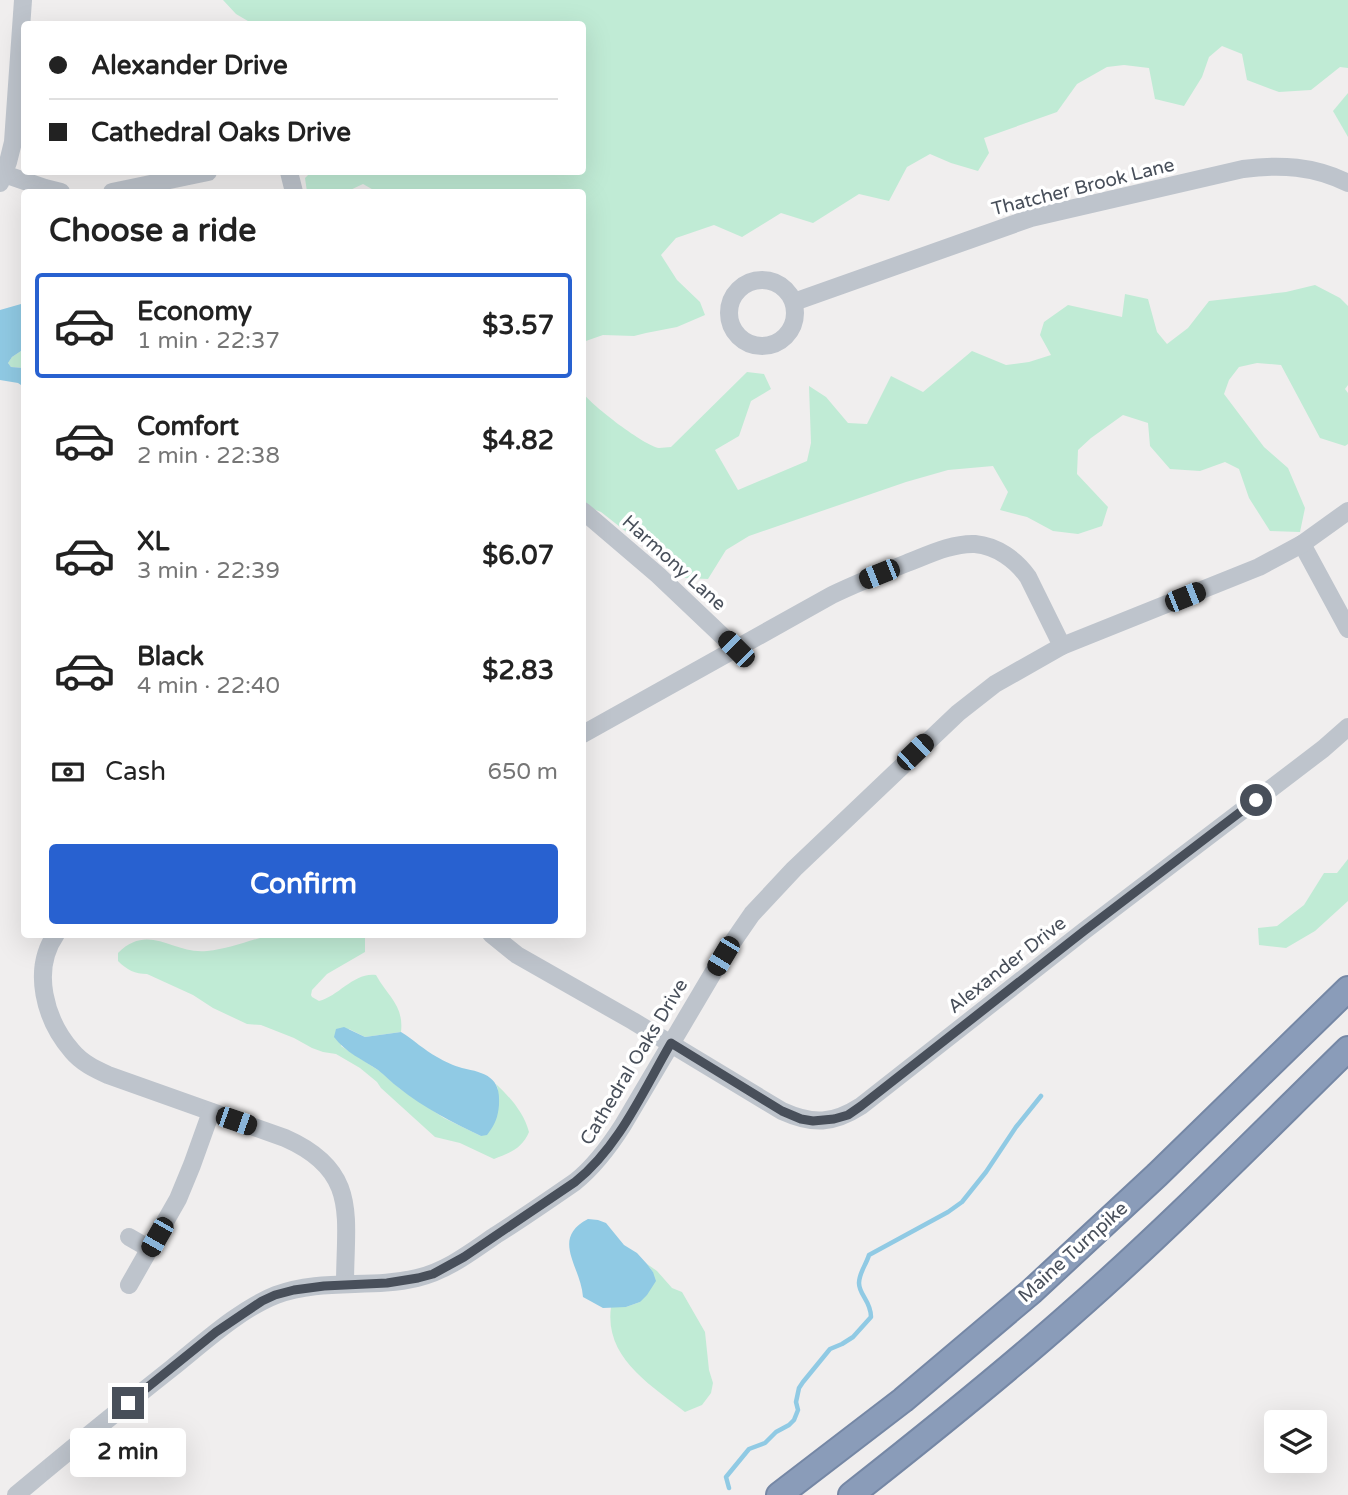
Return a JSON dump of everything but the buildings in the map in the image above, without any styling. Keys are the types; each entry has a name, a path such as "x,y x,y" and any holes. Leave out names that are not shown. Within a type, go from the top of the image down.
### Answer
{"highway":[{"name":"Maine Turnpike","path":"779,1495 903,1400 1032,1291 1157,1175 1348,989"},
{"path":"851,1495 946,1420 1073,1313 1196,1198 1348,1049"}],"street":[{"path":"22,21 23,0"},
{"path":"21,28 13,142 2,178 49,189"},
{"name":"Thatcher Brook Lane","path":"794,302 1031,218 1243,169 1296,167 1321,172 1348,183"},
{"path":"126,189 194,175"},
{"name":"Cathedral Oaks Drive","path":"16,1495 200,1345 249,1309 275,1295 294,1290 404,1281 433,1274 464,1257 575,1182 588,1172 607,1150 723,956 768,896 958,713 995,684 1062,646 1247,572 1302,544 1348,511"},
{"name":"Harmony Lane","path":"586,514 658,575 736,649"},
{"path":"586,732 856,583 953,547 973,544 995,549 1021,568 1062,646"},
{"path":"1302,544 1348,629"},
{"name":"Alexander Drive","path":"496,938 517,955 789,1114 813,1121 834,1119 848,1115 861,1106 1348,727"},
{"path":"54,938 44,959 42,980 45,997 58,1030 72,1051 86,1064 108,1075 302,1145 326,1164 345,1204 345,1284"},
{"path":"129,1285 181,1191 211,1112"},
{"path":"129,1237 150,1249"}],"green space":[{"path":"223,0 1348,0 1348,68 1340,67 1311,90 1279,92 1247,80 1242,54 1222,46 1209,57 1202,77 1184,106 1155,99 1149,68 1124,65 1107,67 1077,84 1057,112 984,138 989,153 978,171 930,154 907,167 889,201 859,194 813,223 781,213 742,237 714,225 676,238 661,255 677,280 700,302 705,315 677,327 634,336 603,335 586,341 586,189 372,189 363,184 352,189 307,189 305,178 308,175 586,175 586,21 248,21 236,14"},
{"path":"1348,93 1348,137 1333,111"},
{"path":"1315,285 1340,298 1348,306 1348,385 1345,389 1348,393 1348,444 1345,446 1320,438 1281,365 1257,363 1239,367 1229,380 1224,394 1264,447 1288,468 1305,508 1300,532 1270,531 1249,498 1239,469 1225,462 1200,471 1170,469 1150,446 1148,423 1123,415 1078,450 1077,474 1108,507 1102,526 1078,534 1053,531 1027,517 1000,510 1008,492 993,466 948,470 749,536 726,550 708,579 685,578 601,512 586,506 586,397 607,416 652,446 671,447 747,372 764,374 771,389 751,401 739,436 715,450 738,490 807,461 811,443 809,386 826,397 848,423 867,424 891,376 923,392 972,351 1006,365 1051,355 1040,335 1044,322 1068,305 1122,317 1125,294 1148,299 1157,332 1167,344 1188,328 1209,301 1286,292"},
{"path":"21,351 21,368 11,367 8,363"},
{"path":"1348,859 1348,901 1315,931 1286,948 1259,945 1258,928 1277,926 1304,905 1324,873 1337,873"},
{"path":"260,938 365,938 365,952 327,974 312,990 311,995 319,1001 361,977 376,975 398,1008 401,1032 365,1037 349,1029 341,1046 444,1118 481,1136 498,1089 496,1084 524,1118 529,1132 523,1143 494,1159 460,1143 435,1137 377,1082 336,1054 312,1048 261,1025 247,1024 193,995 147,974 131,971 118,961 118,953 129,944 140,940 162,942 195,951 231,946"},
{"path":"647,1264 672,1288 682,1292 705,1332 713,1383 711,1393 702,1405 685,1412 633,1368 622,1356 615,1341 611,1325 611,1307 626,1307 640,1302 653,1272"}],"water":[{"path":"21,304 21,351 8,363 11,367 21,368 21,385 0,380 0,310"},
{"path":"344,1027 365,1037 401,1032 443,1060 490,1078 497,1088 499,1105 496,1121 490,1131 481,1136 438,1114 396,1086 338,1042 334,1037 336,1029"},
{"path":"588,1219 606,1223 624,1245 637,1253 653,1272 656,1281 640,1302 626,1307 603,1308 583,1297 569,1244 577,1227"}],"waterway":[{"path":"729,1488 726,1477 749,1449 765,1443 794,1420 798,1410 796,1402 799,1388 830,1349 853,1337 871,1317 859,1283 869,1255 962,1202 1041,1096"}],"route":[{"path":"128,1403 216,1332 275,1295 324,1286 404,1281 433,1274 464,1257 588,1172 607,1150 671,1043 782,1111 801,1119 827,1120 848,1115 1256,800"}]}
